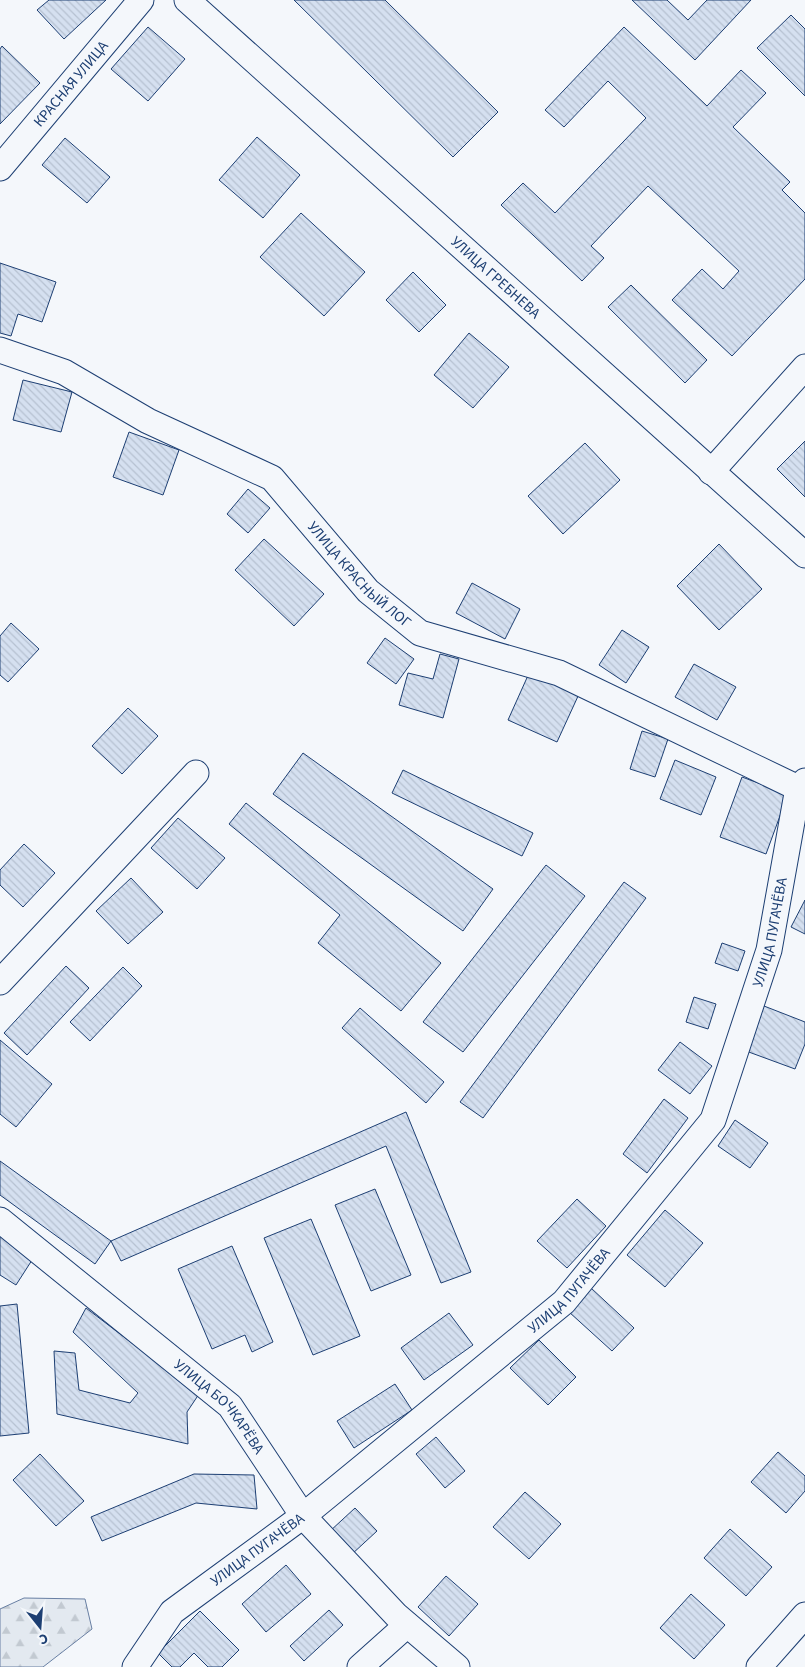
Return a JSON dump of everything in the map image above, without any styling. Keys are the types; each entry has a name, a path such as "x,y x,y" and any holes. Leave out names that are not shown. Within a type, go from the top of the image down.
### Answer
{"street":[{"name":"КРАСНАЯ УЛИЦА","path":"0,168 141,0"},
{"name":"УЛИЦА ГРЕБНЕВА","path":"187,0 805,555"},
{"name":"УЛИЦА КРАСНЫЙ ЛОГ","path":"0,350 64,372 148,420 272,478 368,591 420,632 559,673 801,784"},
{"path":"711,472 805,367"},
{"path":"0,982 196,773"},
{"name":"УЛИЦА ПУГАЧЁВА","path":"135,1667 172,1612 303,1516 564,1302 713,1120 769,950 801,784"},
{"name":"УЛИЦА БОЧКАРЁВА","path":"0,1220 230,1406 303,1516 396,1615 457,1667"},
{"path":"758,1667 805,1615"},
{"path":"360,1667 408,1625"}],"green space":[{"path":"24,1598 85,1599 92,1629 43,1667 0,1667 0,1609"}],"building":[{"path":"49,0 106,0 64,39 37,10"},
{"path":"294,0 385,0 498,112 453,157"},
{"path":"632,0 667,0 688,20 707,0 751,0 695,60"},
{"path":"791,15 805,29 805,96 757,48"},
{"path":"148,27 185,59 148,101 111,69"},
{"path":"624,27 707,106 741,70 766,93 733,127 790,182 782,190 805,213 805,279 732,356 672,300 702,269 723,289 739,271 648,186 591,246 604,258 582,281 501,205 523,183 555,213 646,118 608,81 564,127 545,110"},
{"path":"2,46 40,83 0,124 0,49"},
{"path":"257,137 300,175 263,218 219,180"},
{"path":"65,138 110,177 87,203 42,165"},
{"path":"301,213 365,272 324,316 260,257"},
{"path":"0,263 56,282 42,322 18,314 11,336 0,333"},
{"path":"413,272 446,305 419,332 386,300"},
{"path":"631,285 707,360 685,383 608,307"},
{"path":"469,333 509,367 473,408 434,375"},
{"path":"23,380 72,392 61,432 13,420"},
{"path":"129,432 179,450 163,495 113,477"},
{"path":"805,441 805,497 777,469"},
{"path":"585,443 620,480 563,534 528,496"},
{"path":"248,489 270,508 248,533 227,514"},
{"path":"264,539 324,594 294,626 235,570"},
{"path":"719,544 762,589 719,630 677,586"},
{"path":"472,583 520,609 505,639 456,613"},
{"path":"11,623 39,649 8,682 0,675 0,636"},
{"path":"622,630 649,647 626,683 599,665"},
{"path":"385,638 414,659 396,684 367,663"},
{"path":"440,654 459,659 443,718 399,705 408,673 433,679"},
{"path":"694,664 736,687 717,720 675,697"},
{"path":"530,671 579,694 557,742 508,720"},
{"path":"128,708 158,736 122,774 92,746"},
{"path":"642,731 668,739 655,777 630,769"},
{"path":"303,753 493,889 463,931 273,794"},
{"path":"675,760 716,777 701,815 660,799"},
{"path":"403,770 533,833 522,856 392,793"},
{"path":"742,777 788,794 766,854 720,837"},
{"path":"246,803 441,963 401,1011 318,943 340,915 229,824"},
{"path":"178,818 225,858 197,889 151,848"},
{"path":"24,844 55,873 23,907 0,885 0,870"},
{"path":"546,865 585,896 463,1052 423,1022"},
{"path":"131,878 163,912 128,944 96,911"},
{"path":"624,882 646,898 483,1118 460,1102"},
{"path":"805,900 805,934 791,927"},
{"path":"722,943 745,951 738,971 715,963"},
{"path":"66,966 89,988 27,1055 4,1033"},
{"path":"123,967 142,986 90,1041 70,1022"},
{"path":"694,997 716,1004 708,1029 686,1022"},
{"path":"764,1006 805,1022 805,1044 795,1069 746,1051"},
{"path":"360,1008 444,1082 426,1103 342,1028"},
{"path":"0,1040 52,1084 16,1127 0,1114"},
{"path":"680,1042 712,1066 690,1094 658,1070"},
{"path":"664,1099 688,1118 647,1173 623,1154"},
{"path":"406,1112 471,1272 441,1283 386,1146 121,1261 111,1241"},
{"path":"735,1120 768,1143 750,1168 718,1146"},
{"path":"0,1161 111,1241 95,1264 0,1195"},
{"path":"375,1189 411,1275 371,1291 335,1205"},
{"path":"577,1199 606,1226 567,1268 537,1241"},
{"path":"665,1210 703,1243 665,1287 627,1255"},
{"path":"311,1219 360,1336 313,1355 264,1238"},
{"path":"0,1233 34,1257 16,1285 0,1275"},
{"path":"232,1246 273,1342 252,1352 245,1335 212,1349 178,1269"},
{"path":"591,1288 634,1328 612,1351 569,1312"},
{"path":"17,1304 29,1433 0,1436 0,1306"},
{"path":"86,1308 199,1394 187,1412 188,1444 57,1414 54,1351 75,1353 79,1390 130,1403 138,1393 73,1332"},
{"path":"449,1313 473,1345 424,1380 401,1348"},
{"path":"539,1340 576,1377 548,1405 510,1368"},
{"path":"395,1384 412,1410 354,1448 337,1421"},
{"path":"436,1437 465,1471 445,1488 416,1454"},
{"path":"778,1452 805,1476 805,1491 786,1513 751,1482"},
{"path":"40,1454 84,1501 56,1526 13,1480"},
{"path":"194,1474 254,1475 257,1509 196,1503 102,1541 91,1517"},
{"path":"525,1492 561,1524 529,1559 493,1527"},
{"path":"355,1508 377,1531 351,1555 329,1532"},
{"path":"730,1529 772,1567 746,1596 704,1558"},
{"path":"286,1565 311,1594 266,1632 242,1604"},
{"path":"446,1576 478,1604 449,1636 418,1607"},
{"path":"691,1594 725,1625 694,1659 660,1628"},
{"path":"329,1610 343,1625 304,1661 290,1646"},
{"path":"200,1611 239,1650 222,1667 208,1667 194,1653 180,1667 172,1667 158,1653"}]}
